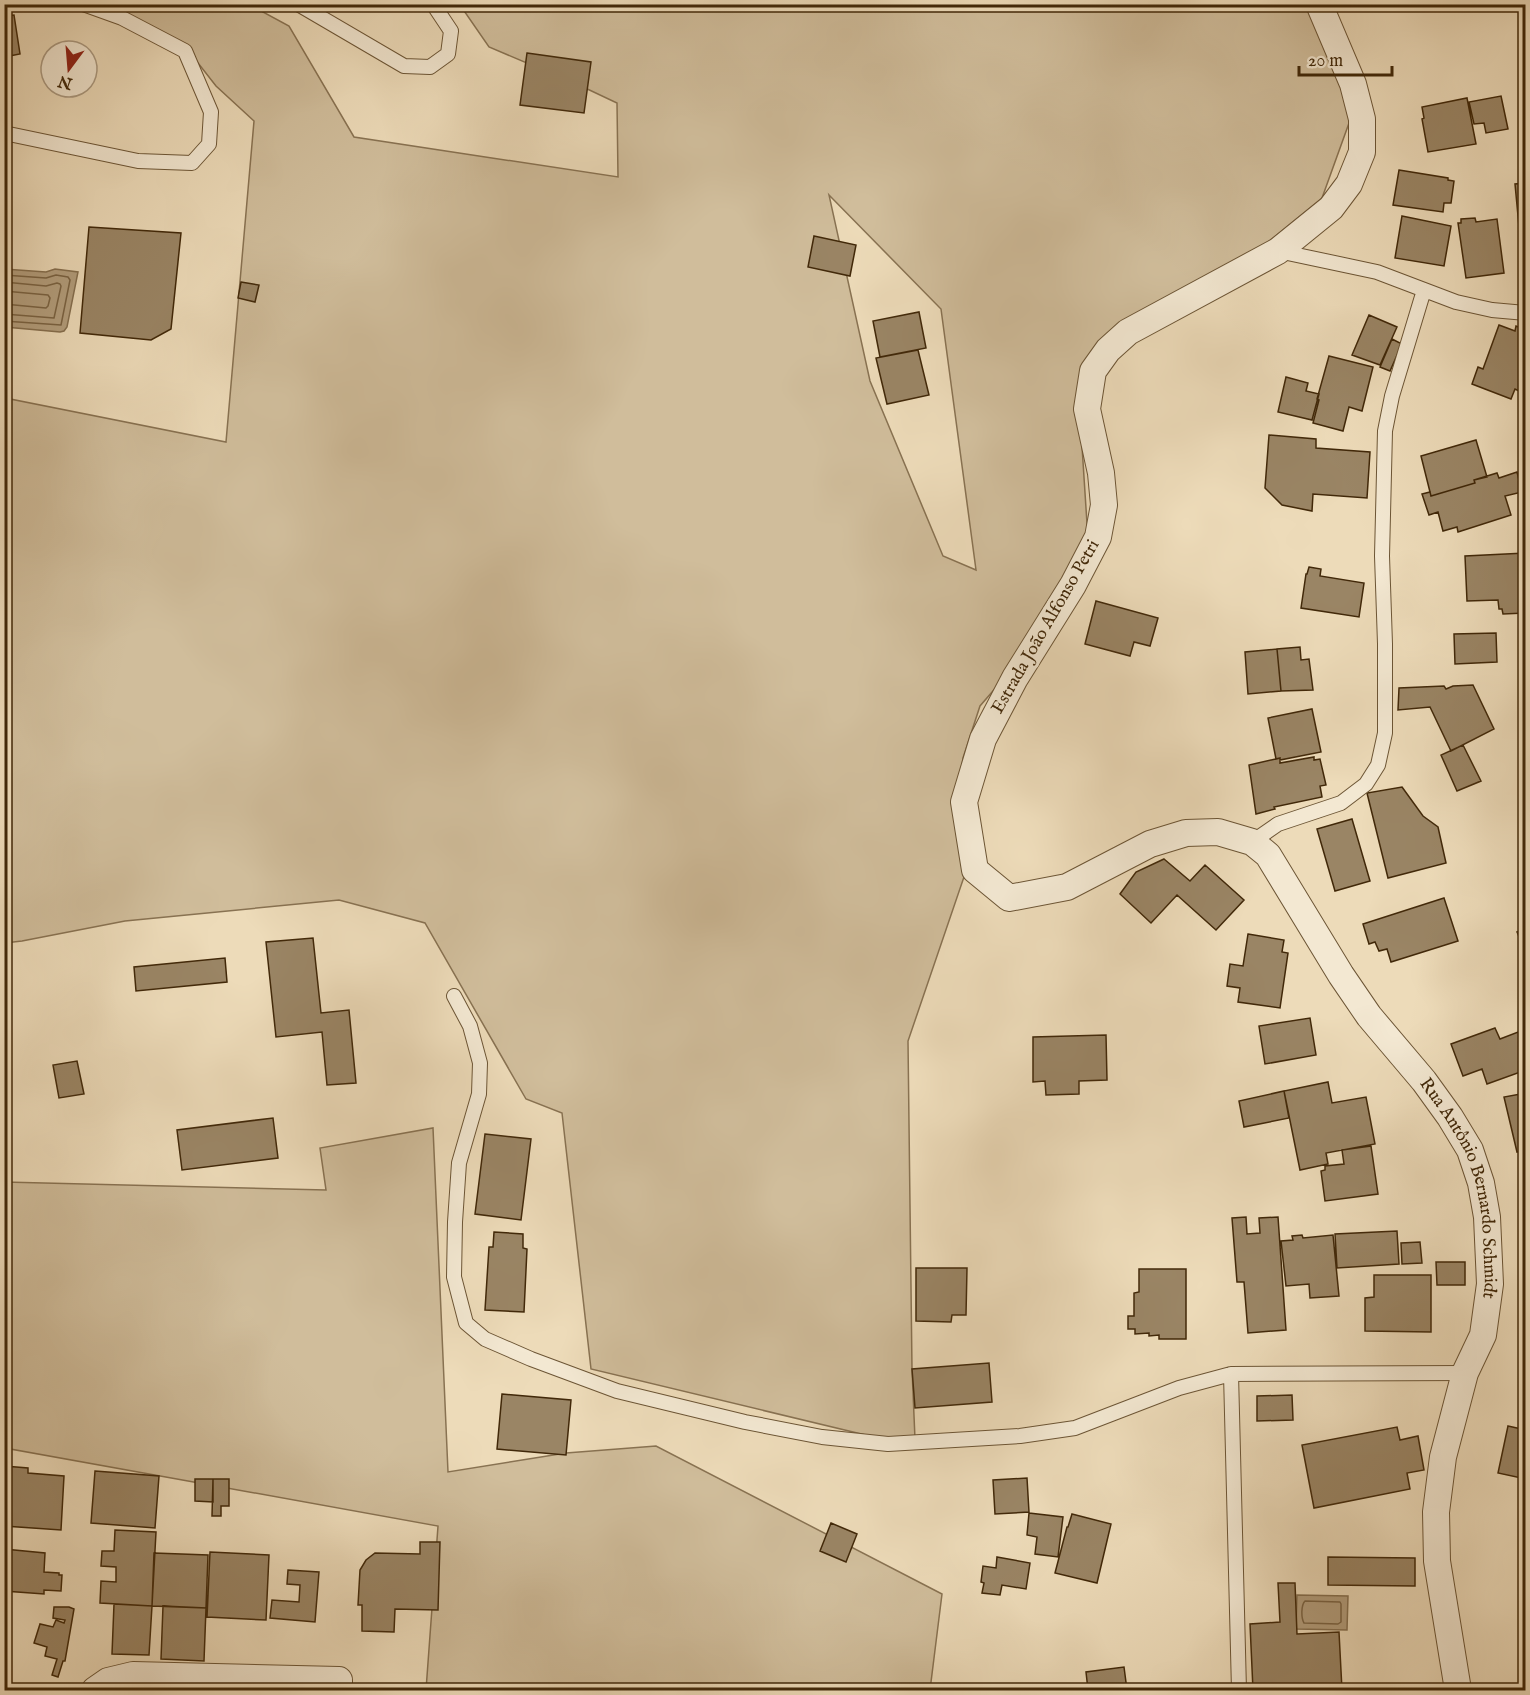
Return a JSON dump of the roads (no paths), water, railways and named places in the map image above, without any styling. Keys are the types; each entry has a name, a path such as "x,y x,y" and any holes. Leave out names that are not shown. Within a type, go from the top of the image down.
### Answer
{"street":[{"name":"Estrada João Alfonso Petri","path":"1150,844 1067,887 1009,898 975,870 964,802 983,739 1015,678 1073,585 1098,537 1104,505 1101,473 1087,409 1093,371 1108,350 1128,332 1278,251 1331,208 1349,184 1362,152 1362,119 1353,84 1319,4"},
{"name":"Rua Antônio Bernardo Schmidt","path":"1150,844 1186,833 1218,832 1252,842 1268,855 1341,975 1369,1016 1424,1080 1470,1150 1481,1183 1487,1217 1490,1284 1483,1335 1465,1373 1443,1457 1436,1512 1437,1561 1458,1690"},
{"path":"95,1690 108,1681 134,1675 339,1680 339,1690"}],"lane":[{"path":"4,133 138,160 192,163 209,144 211,112 184,51 122,18 83,4"},
{"path":"298,4 404,66 430,67 448,54 451,31 433,4"},
{"path":"1278,251 1377,272 1465,304 1492,310 1526,313"},
{"path":"1252,842 1278,824 1341,803 1366,784 1378,765 1384,734 1385,644 1382,556 1385,431 1392,396 1424,290"},
{"path":"453,996 470,1026 480,1063 479,1094 459,1163 454,1277 466,1323 485,1339 531,1359 617,1391 745,1422 822,1437 888,1444 1020,1436 1075,1428 1179,1388 1231,1374 1465,1373"},
{"path":"1231,1374 1239,1690"}],"water":[{"path":"4,269 46,272 55,269 78,272 67,327 64,331 5,327"},
{"path":"1297,1595 1348,1596 1347,1630 1296,1629"}]}
